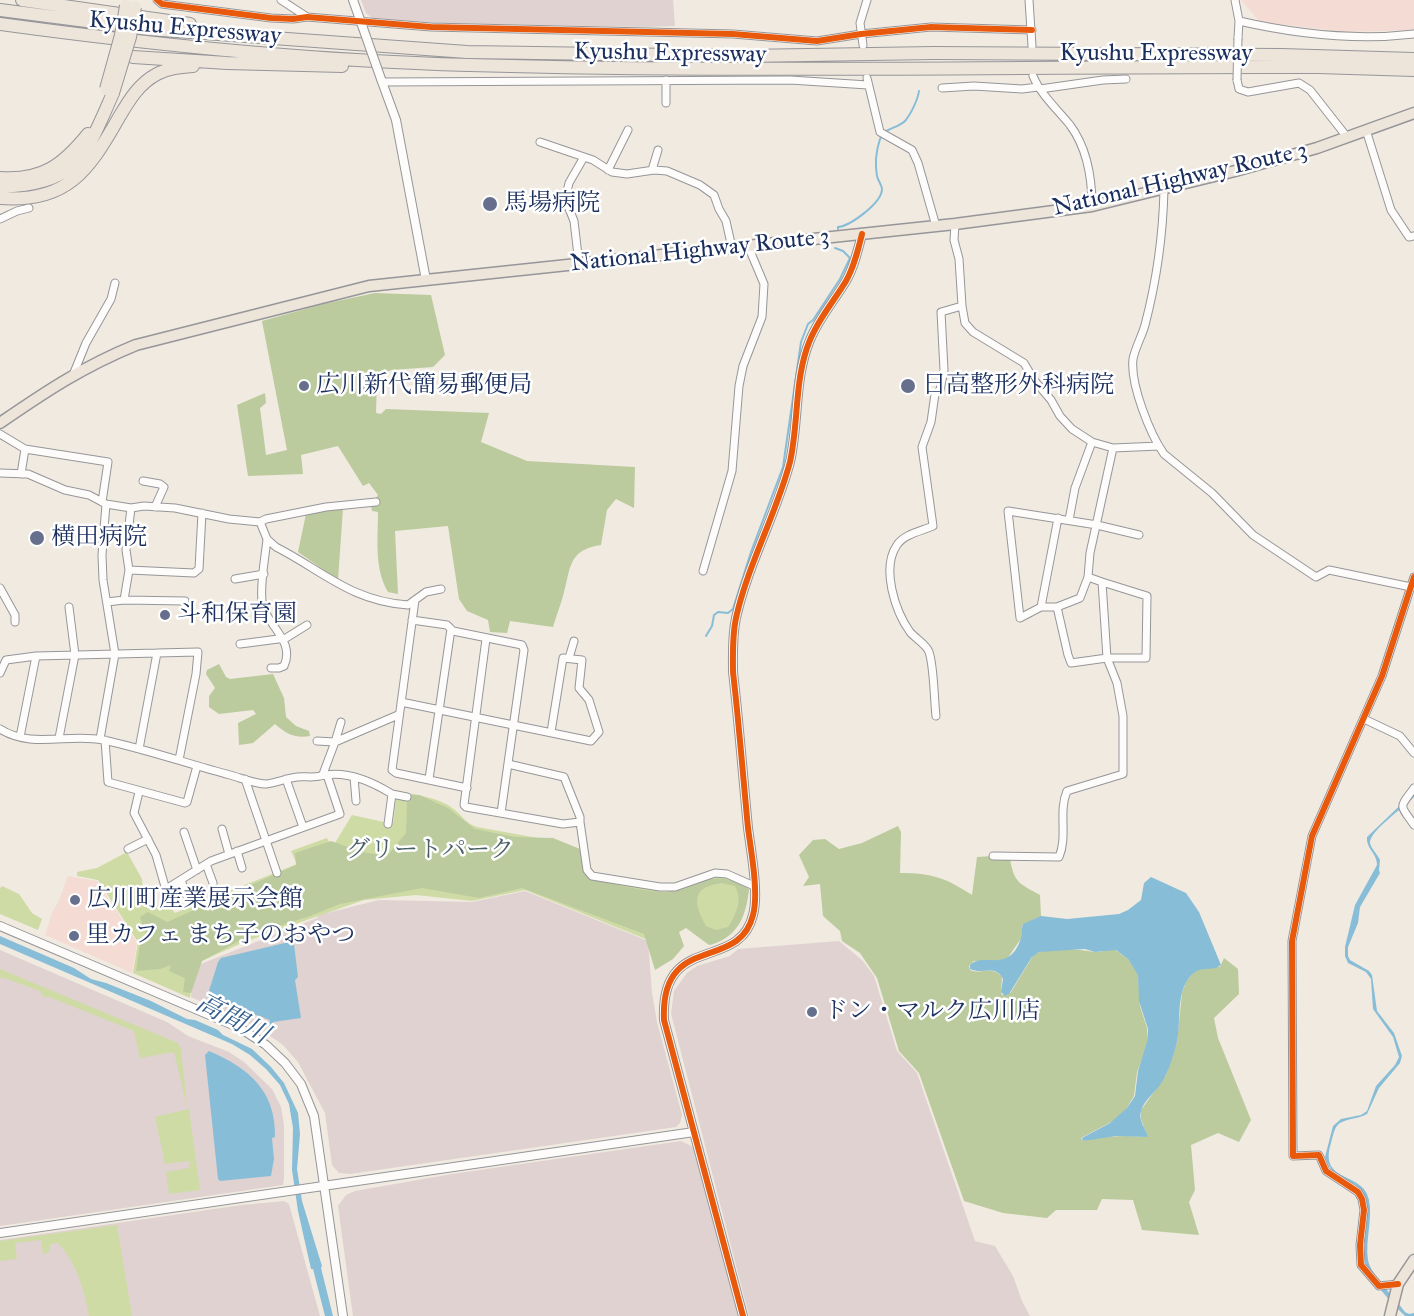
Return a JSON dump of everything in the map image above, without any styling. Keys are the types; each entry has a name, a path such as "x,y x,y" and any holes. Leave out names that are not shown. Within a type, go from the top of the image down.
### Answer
{"highway":[{"path":"22,0 260,35"},
{"path":"50,0 68,7"},
{"path":"0,187 38,184 60,175 76,163 92,141 110,91 121,35 131,3"},
{"name":"Kyushu Expressway","path":"0,10 149,29 260,35 467,52 744,56 934,53 1414,58"},
{"name":"Kyushu Expressway","path":"0,24 249,51 467,65 733,68 1318,67 1414,70"},
{"path":"133,57 227,63 467,65"},
{"path":"0,198 49,194 72,182 89,165 129,101 143,84 157,74 172,68 227,63"},
{"path":"0,178 10,179 35,175 57,166 76,149 89,133 110,91"}],"main road":[{"name":"National Highway Route 3","path":"0,423 73,375 102,359 136,345 369,286 955,224 1092,206 1317,148 1414,113"},
{"path":"1390,1316 1398,1284 1414,1260"}],"street":[{"path":"157,0 162,4 293,20 307,17 362,24 431,27 733,34 817,41 932,27 1032,30"},
{"path":"281,0 307,17"},
{"path":"353,0 396,120 426,280"},
{"path":"863,45 861,15 867,0"},
{"path":"1029,0 1032,46"},
{"path":"1235,0 1239,21 1237,80 1239,89 1248,92 1299,83 1310,90 1347,136"},
{"path":"1239,21 1294,32 1343,36 1392,37 1414,34"},
{"path":"1033,76 1039,88 1072,128 1080,143 1092,185 1092,206"},
{"path":"942,88 974,86 1022,89 1126,79"},
{"path":"382,80 868,82 883,134 912,150 918,163 936,226"},
{"path":"666,81 666,104"},
{"path":"608,170 628,130"},
{"path":"1366,130 1391,210 1409,237 1414,236"},
{"path":"540,142 584,157 612,172 627,174 652,170 667,171 685,177 714,195 726,221 732,248"},
{"path":"652,170 658,150"},
{"path":"579,264 574,221 566,196 569,183 584,157"},
{"path":"1164,189 1160,260 1145,327 1133,359 1134,382 1138,397 1159,447 1164,454 1212,493 1253,535 1316,577 1329,570 1411,587"},
{"path":"0,219 29,208"},
{"path":"955,224 954,240 959,259 962,306 965,323 973,332 1024,363 1060,416 1072,429 1092,442 1113,448 1159,447"},
{"path":"743,1316 664,1020 663,1002 668,985 676,971 688,961 721,950 734,942 746,930 753,915 754,886 733,672 736,619 743,591 781,490 790,459 800,381 809,341 846,280 856,257 862,234"},
{"path":"703,571 732,471 739,386 743,366 762,317 764,284 747,246"},
{"path":"73,375 86,343 111,299 115,283"},
{"path":"936,716 928,649 909,631 900,613 891,583 890,559 897,544 908,536 933,526 922,447 931,422 935,394 940,390 944,370 941,312 962,306"},
{"path":"0,434 25,449 108,462 102,555 103,580 115,654 103,740 108,782 185,803 197,766"},
{"path":"1069,520 1075,488 1092,442"},
{"path":"1113,448 1097,525 1090,553 1088,578 1080,598 1057,607 1041,607 1020,618 1008,511 1097,525 1139,536"},
{"path":"21,474 25,449"},
{"path":"0,473 28,474 64,490 89,495 104,503 131,508 175,508 260,522 326,507 376,502"},
{"path":"143,481 164,487 155,507"},
{"path":"124,600 129,570 126,550 131,508"},
{"path":"129,570 194,573 199,569 202,513"},
{"path":"1041,607 1058,518"},
{"path":"260,522 267,539 262,602 283,639 288,659 284,666 271,668"},
{"path":"267,539 338,585 376,600 408,604 426,592 441,589"},
{"path":"235,579 264,574"},
{"path":"1398,1284 1379,1286 1361,1265 1360,1245 1364,1210 1358,1192 1326,1172 1319,1155 1293,1156 1292,941 1312,836 1328,794 1382,676 1414,577"},
{"path":"1057,607 1071,663 1107,658 1146,658 1147,596 1088,578"},
{"path":"993,856 1059,857 1062,849 1063,800 1067,791 1123,774 1123,716 1117,683 1107,658 1102,582"},
{"path":"0,588 15,615 15,622"},
{"path":"415,600 392,770 396,773 467,788"},
{"path":"107,602 185,601"},
{"path":"59,738 75,655 69,607"},
{"path":"412,620 447,625 451,629 486,639 522,645 524,650 501,813"},
{"path":"240,644 283,639 307,625"},
{"path":"429,780 451,629"},
{"path":"486,639 464,805 563,824 580,822"},
{"path":"568,658 574,641"},
{"path":"0,673 6,660 36,656 198,652 196,674 179,760"},
{"path":"139,749 156,653"},
{"path":"20,737 36,656"},
{"path":"401,702 591,741 599,732 590,700 579,688 582,660 563,658 551,732"},
{"path":"317,741 335,742 398,715"},
{"path":"1364,719 1400,736 1414,753"},
{"path":"166,890 206,864 340,813 325,774 341,722"},
{"path":"0,729 20,737 42,740 59,738 103,740 264,784 299,776 342,774 377,785 392,794 407,797"},
{"path":"508,764 564,777 580,817 587,870 592,876 660,887 675,887 715,873 727,874 754,886"},
{"path":"354,777 356,801"},
{"path":"245,779 277,873"},
{"path":"286,779 303,827"},
{"path":"1414,788 1403,801 1402,807 1414,825"},
{"path":"139,792 134,813 156,855 170,904"},
{"path":"388,825 392,794"},
{"path":"222,830 242,868"},
{"path":"184,832 197,870"},
{"path":"128,849 148,839"},
{"path":"206,864 213,884"},
{"path":"181,880 187,897"},
{"path":"0,926 240,1028 267,1046 285,1063 301,1084 314,1116 344,1316"},
{"path":"0,1233 694,1132"}],"shaded area":[{"path":"361,0 673,0 675,26 436,23 373,19 366,13"},
{"path":"1241,0 1414,0 1414,30 1346,32 1270,23 1258,20"},
{"path":"68,876 97,881 137,942 132,973 45,935"},
{"path":"525,891 648,941 657,1022 682,1115 676,1127 350,1174 339,1173 332,1165 325,1113 298,1062 283,1045 257,1027 191,997 193,967 317,918 319,915 379,900 472,902"},
{"path":"839,941 862,960 874,976 897,1051 917,1073 975,1241 995,1246 1013,1276 1030,1316 749,1316 671,1014 674,991 687,973 697,966 730,956 738,949"},
{"path":"0,950 167,1022 188,1036 229,1052 244,1062 272,1089 281,1107 284,1125 283,1185 0,1226"},
{"path":"681,1141 693,1147 694,1150 739,1316 353,1316 338,1206 346,1195 355,1191 452,1174"},
{"path":"284,1201 289,1204 320,1316 0,1316 0,1240"}],"green space":[{"path":"375,293 431,295 445,355 433,367 391,370 377,378 376,413 381,414 386,409 489,413 481,442 527,461 635,467 634,508 616,499 607,510 601,545 582,551 572,562 553,627 510,621 507,633 490,632 488,620 467,611 459,599 448,526 395,531 398,594 388,592 379,563 378,512 372,511 371,505 378,495 369,483 363,486 338,446 301,455 303,474 248,476 237,405 265,393 266,403 260,408 266,455 287,450 262,321 323,304"},
{"path":"343,508 338,580 298,552 306,514"},
{"path":"219,664 226,677 230,679 273,674 284,698 286,717 296,726 309,731 310,736 300,737 291,734 275,724 253,743 239,745 238,723 256,714 253,710 219,714 209,707 209,696 215,688 206,674 207,670"},
{"name":"グリートパーク","path":"397,791 442,802 477,827 554,841 581,852 585,873 590,878 665,892 716,876 733,879 749,889 743,917 729,936 711,945 689,926 670,931 670,949 525,890 472,901 416,895 364,900 244,942 193,965 190,998 133,973 138,942 98,880 77,876 77,872 97,868 127,852 142,879 143,893 150,908 165,902 175,913 297,864 291,851 327,838 332,848 352,815 393,824"},
{"name":"グリートパーク","path":"411,795 419,795 448,808 475,829 515,837 553,838 580,849 585,874 590,879 656,892 677,891 714,879 735,882 749,889 745,909 733,932 719,942 709,945 686,928 679,932 684,946 673,959 655,970 644,934 522,888 479,898 422,888 340,904 248,936 202,961 191,993 183,992 185,978 169,971 171,965 160,969 136,971 140,944 148,940 140,917 148,912 167,922 296,865 295,853 331,841 362,852 387,856 406,833 407,803","holes":["722,883 735,886 738,902 736,912 728,927 716,930 706,926 697,903 700,892 712,885"]},
{"path":"898,826 901,832 900,873 938,878 972,895 977,857 993,856 1010,859 1019,882 1040,895 1041,917 1022,925 1022,937 1007,959 974,961 969,966 970,970 974,971 998,973 1002,977 1002,995 1011,992 1033,956 1046,950 1095,952 1114,949 1128,959 1138,974 1140,1006 1147,1028 1147,1046 1137,1072 1134,1096 1125,1111 1113,1121 1081,1138 1083,1141 1102,1137 1148,1137 1141,1119 1141,1110 1166,1075 1177,1042 1182,993 1186,982 1193,973 1203,967 1220,967 1224,958 1238,969 1239,994 1214,1018 1218,1038 1251,1120 1239,1142 1218,1133 1191,1145 1195,1190 1189,1202 1199,1235 1142,1230 1133,1200 1102,1199 1097,1210 1056,1210 1047,1218 1003,1213 964,1201 919,1073 899,1051 877,978 860,953 842,941 840,931 823,916 820,884 803,886 809,877 799,855 813,840 825,839 839,849 862,843"},
{"path":"2,886 19,894 32,913 42,919 38,930 0,914 0,888"},
{"path":"0,969 178,1043 181,1049 187,1107 174,1052 140,1058 134,1031 49,997 43,997 40,991 0,978"},
{"path":"189,1109 200,1190 169,1194 166,1172 189,1168 189,1161 165,1164 155,1117"},
{"path":"117,1225 132,1316 89,1316 75,1268 58,1243 51,1244 48,1253 43,1254 41,1240 15,1243 17,1259 0,1261 0,1241"}],"water":[{"path":"1414,792 1414,797 1371,838 1370,843 1380,860 1380,873 1360,907 1358,923 1348,947 1350,960 1372,975 1377,1011 1394,1033 1402,1056 1400,1063 1379,1088 1367,1114 1343,1121 1336,1127 1329,1156 1331,1165 1336,1171 1365,1191 1370,1207 1368,1260 1378,1279 1405,1312 1414,1313 1414,1316 1405,1316 1382,1292 1368,1270 1364,1246 1367,1210 1364,1194 1355,1185 1333,1171 1325,1157 1333,1126 1341,1119 1361,1115 1367,1111 1376,1086 1395,1065 1399,1057 1393,1037 1373,1009 1371,979 1366,972 1348,963 1345,947 1355,905 1377,865 1367,837"},
{"path":"1151,877 1186,893 1199,912 1221,965 1193,973 1185,985 1180,1002 1178,1038 1168,1071 1158,1088 1142,1107 1140,1115 1148,1137 1116,1136 1083,1141 1082,1138 1110,1123 1127,1108 1135,1096 1138,1071 1147,1042 1148,1029 1139,1001 1138,975 1128,959 1116,950 1095,952 1085,949 1039,952 1032,957 1009,994 1005,996 1001,992 1003,979 1000,975 992,971 975,971 970,969 970,965 976,961 1003,959 1010,956 1021,938 1023,924 1041,916 1067,919 1119,914 1128,910 1141,900 1144,883"},
{"path":"0,936 74,968 91,979 151,1001 187,1019 218,1030 223,1035 252,1049 271,1067 284,1083 298,1113 300,1134 297,1169 302,1201 322,1266 333,1316 325,1316 313,1269 311,1269 298,1211 292,1170 293,1128 289,1104 280,1085 266,1069 250,1055 232,1044 0,944"},
{"path":"289,942 294,944 298,977 295,980 301,1018 273,1022 271,1029 268,1028 270,1020 207,997 221,958"},
{"path":"209,1051 248,1074 265,1094 274,1121 275,1137 272,1138 274,1159 271,1176 220,1181 218,1179 205,1055"}],"waterway":[{"path":"838,229 864,213 881,195 882,187 876,167 880,139 885,132 905,121 914,106 919,91"},
{"path":"706,636 712,626 714,615 718,612 728,613 733,609 751,552 783,467 801,342 808,324 840,279 850,258 843,251 835,248"}],"cycle path":[{"path":"157,0 162,4 271,18 307,17 431,27 733,34 817,41 931,27 1032,30"},
{"path":"743,1316 664,1020 666,992 674,974 687,963 733,943 745,933 753,915 754,872 733,672 735,625 741,598 790,462 801,369 805,355 818,324 849,276 862,234"},
{"path":"1398,1284 1379,1286 1361,1265 1360,1245 1364,1210 1358,1192 1326,1171 1319,1155 1293,1156 1292,941 1312,836 1382,676 1414,577"}],"place":[{"name":"馬場病院","path":"490,204"},
{"name":"広川新代簡易郵便局","path":"304,386"},
{"name":"日高整形外科病院","path":"908,386"},
{"name":"横田病院","path":"37,538"},
{"name":"斗和保育園","path":"165,615"},
{"name":"広川町産業展示会館","path":"75,900"},
{"name":"里カフェ まち子のおやつ","path":"74,936"},
{"name":"ドン・マルク広川店","path":"812,1012"}],"water label":[{"name":"高間川","path":"232,1020"}]}
